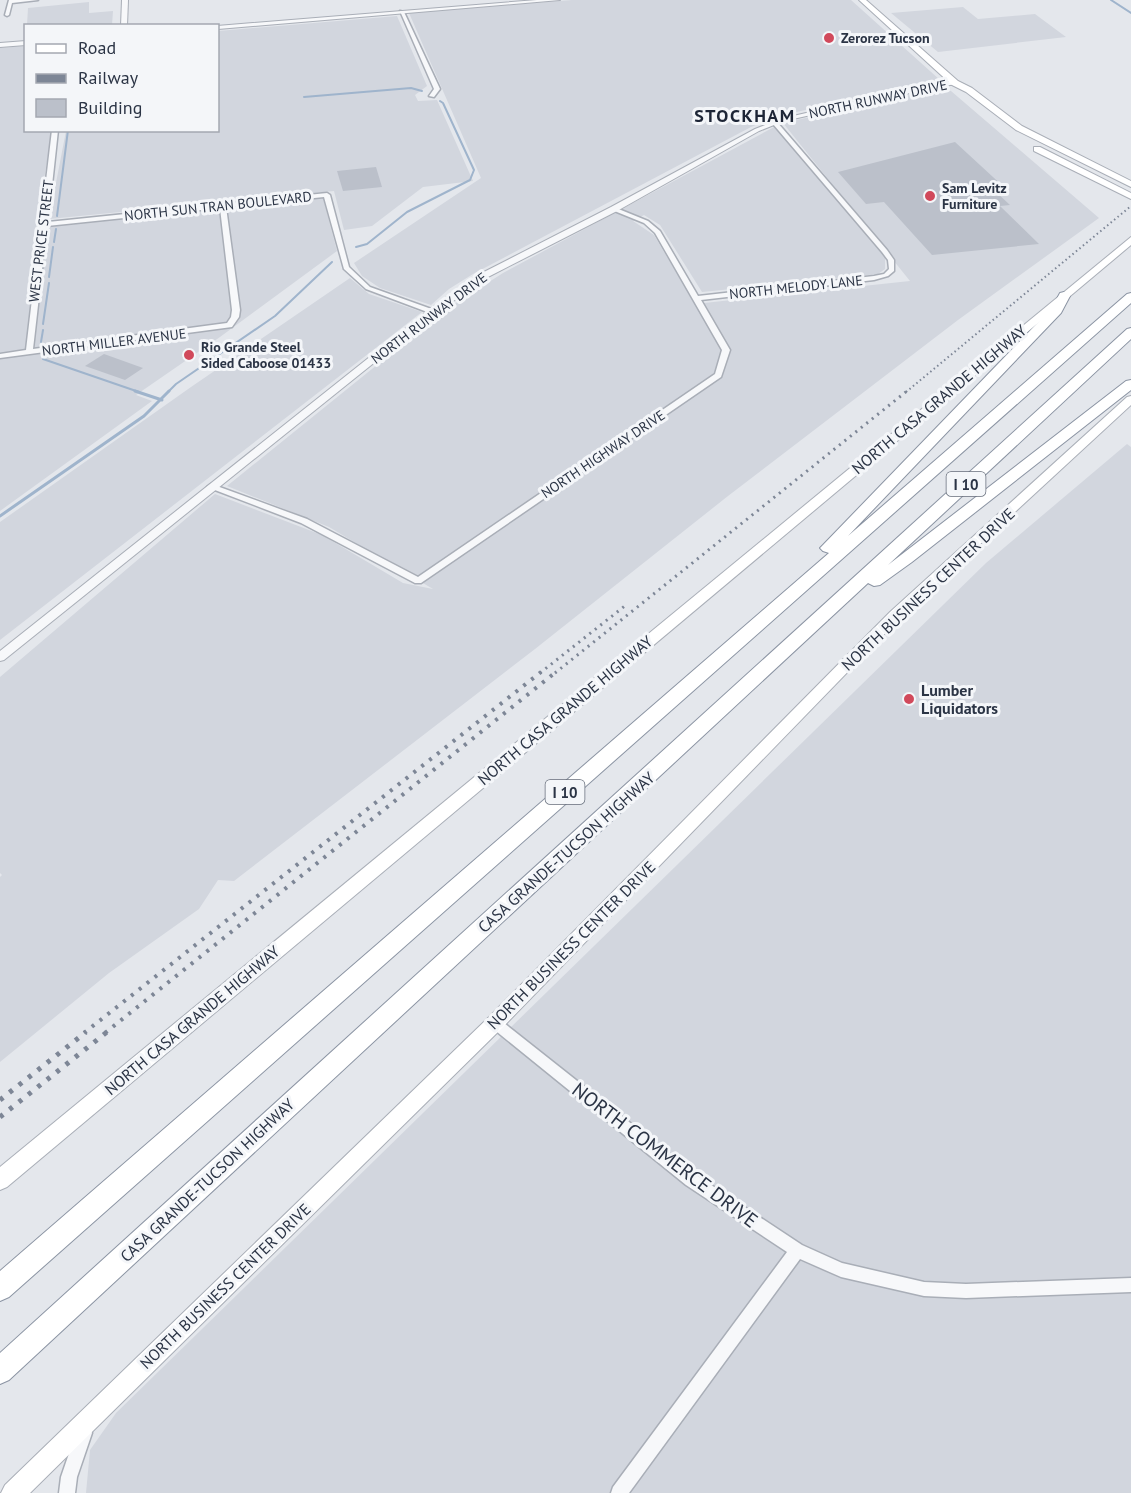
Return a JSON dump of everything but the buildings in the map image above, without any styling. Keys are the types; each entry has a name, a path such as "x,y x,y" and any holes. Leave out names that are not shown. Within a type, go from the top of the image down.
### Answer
{"highway":[{"path":"756,624 1057,310 1064,296"},
{"name":"I 10","path":"0,1288 1131,297"},
{"name":"CASA GRANDE-TUCSON HIGHWAY","path":"0,1371 1131,332"},
{"path":"801,636 874,580 907,559 1131,384"}],"main road":[{"path":"862,0 955,83 969,90 1019,129 1131,184"},
{"path":"955,83 958,91 985,115"},
{"path":"994,121 1080,172 1131,196"},
{"name":"NORTH CASA GRANDE HIGHWAY","path":"0,1180 1131,240"},
{"name":"NORTH BUSINESS CENTER DRIVE","path":"14,1493 495,1023 896,615 1131,399"}],"street":[{"path":"7,15 11,1 36,0"},
{"path":"124,24 125,0"},
{"path":"219,27 557,0"},
{"path":"402,12 437,88 432,96"},
{"path":"0,45 24,43"},
{"name":"NORTH RUNWAY DRIVE","path":"0,657 433,311 483,276 614,209 757,130 775,123 937,85 955,83"},
{"name":"NORTH MELODY LANE","path":"698,298 874,278 886,275 892,270 891,260 885,251 775,123"},
{"name":"WEST PRICE STREET","path":"29,353 55,132"},
{"name":"NORTH SUN TRAN BOULEVARD","path":"43,224 327,195 346,268 368,288 433,311"},
{"name":"NORTH MILLER AVENUE","path":"0,356 229,325 235,317 236,310 223,206"},
{"name":"NORTH HIGHWAY DRIVE","path":"211,487 304,521 418,581 718,375 726,350 658,232 646,222 614,209"},
{"name":"NORTH COMMERCE DRIVE","path":"495,1023 691,1180 797,1250 841,1270 924,1289 966,1291 1131,1285"},
{"path":"619,1493 797,1250"},
{"path":"67,1493 79,1444 91,1417"}],"shaded area":[{"path":"572,0 851,0 940,80 774,117 751,127 473,274 449,289 431,305 380,288 362,276 354,263 481,178 409,13"},
{"path":"89,2 89,13 113,11 112,24 27,24 28,8"},
{"path":"963,7 978,19 1035,14 1066,37 938,52 891,13"},
{"path":"397,16 427,86 415,95 418,101 437,100 473,181 423,187 372,226 344,230 334,191 49,219 66,132 219,132 219,31"},
{"path":"24,46 24,132 52,132 36,228 323,198 337,251 136,395 152,401 0,511 0,48"},
{"path":"941,88 951,91 1099,218 958,320 728,496 535,649 234,881 218,880 199,909 109,973 0,1062 0,877 2,875 0,873 0,677 215,494 322,535 403,583 433,589 329,527 227,486 445,310 503,273 774,127 885,256 885,269 878,274 702,292 660,225 644,215 633,221 654,235 695,304 910,281 783,123"},
{"path":"350,278 369,294 422,312 0,640 0,522"},
{"path":"1127,444 1131,447 1131,1493 86,1493 90,1450 116,1413 986,563"}],"waterway":[{"path":"1111,0 1131,13"},
{"path":"304,97 411,88 422,91"},
{"path":"356,247 367,244 407,212 470,180 474,170 443,103 440,101"},
{"path":"57,216 68,132"},
{"path":"54,242 56,229"},
{"path":"49,277 53,247"},
{"path":"160,400 176,384 275,316 332,262"},
{"path":"43,324 49,283"},
{"path":"41,342 43,330"},
{"path":"43,359 139,392"},
{"path":"135,391 160,400"},
{"path":"0,516 144,416 160,400"}],"railway":[{"path":"906,392 1131,206"},
{"path":"183,358 194,351"},
{"path":"555,673 907,391"},
{"path":"540,673 626,605"},
{"path":"84,1033 541,672"},
{"path":"105,1033 556,672"},
{"path":"0,1100 86,1032"},
{"path":"0,1117 107,1032"}],"place":[{"name":"Zerorez Tucson","path":"829,38"},
{"name":"Sam Levitz Furniture","path":"930,196"},
{"name":"Rio Grande Steel Sided Caboose 01433","path":"189,355"},
{"name":"Lumber Liquidators","path":"909,699"}],"district":[{"name":"STOCKHAM","path":"745,115"}]}
